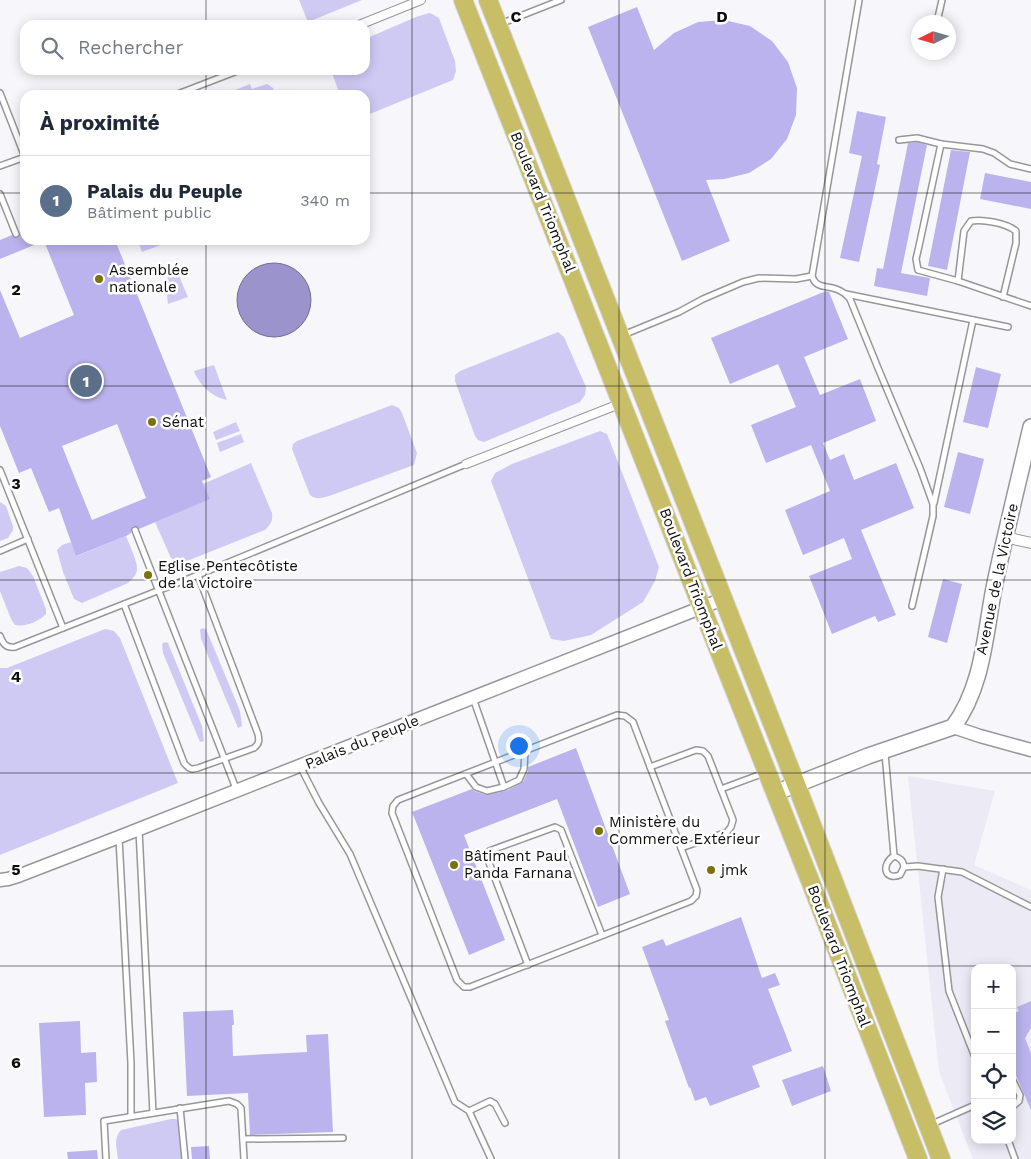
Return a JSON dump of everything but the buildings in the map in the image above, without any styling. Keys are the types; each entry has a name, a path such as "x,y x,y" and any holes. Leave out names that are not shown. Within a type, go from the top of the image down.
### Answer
{"highway":[{"name":"Boulevard Triomphal","path":"463,0 918,1159"},
{"name":"Boulevard Triomphal","path":"488,0 941,1159"}],"main road":[{"name":"Avenue de la Victoire","path":"953,727 970,699 975,682 1004,537 1031,428"},
{"path":"775,793 884,750 953,727"}],"street":[{"path":"370,21 421,0"},
{"path":"466,464 622,403"},
{"path":"1004,537 1031,543"},
{"name":"Palais du Peuple","path":"0,880 18,876 119,837 723,599"},
{"path":"953,727 1031,750"}],"lane":[{"path":"859,0 812,276 813,281 818,286 838,289 850,299 933,504"},
{"path":"939,15 942,0"},
{"path":"498,26 557,1"},
{"path":"188,90 227,75"},
{"path":"0,93 20,144"},
{"path":"899,140 917,138 941,144 984,149 1010,164 1031,169"},
{"path":"941,144 916,259 918,270 958,281 1031,306"},
{"path":"0,166 20,159"},
{"path":"0,194 16,234"},
{"path":"958,281 964,231 971,221 979,220 1010,227 1016,231 1016,243 1003,297"},
{"path":"620,336 679,312 703,298 743,282 759,278 796,279 812,276"},
{"path":"845,294 1008,327"},
{"path":"912,606 933,516 933,504 972,320"},
{"path":"0,636 6,646 10,648 15,647 198,575 466,464"},
{"path":"0,470 63,628"},
{"path":"135,530 237,791"},
{"path":"0,551 28,539"},
{"path":"124,604 184,764 192,770 254,748 260,740 198,575"},
{"path":"472,698 504,787"},
{"path":"616,715 625,716 633,722 698,890 696,896 691,901 528,965 470,987 464,986 457,980 392,813 393,806 398,800 496,763 616,715"},
{"path":"650,767 696,750 703,751 708,756 732,820 731,828 727,832 682,848"},
{"path":"884,750 894,856"},
{"path":"466,774 476,787 487,791 504,787 519,780 524,768 525,752"},
{"path":"300,766 319,803 350,854 455,1102 469,1112 490,1159"},
{"path":"721,789 767,772"},
{"path":"528,965 488,860 489,852 555,827 561,830 602,935"},
{"path":"139,829 153,1113"},
{"path":"119,837 131,1063 131,1116"},
{"path":"894,856 886,863 887,873 890,876 896,877 900,875 904,864"},
{"path":"894,856 899,858 904,864 962,872 1031,907"},
{"path":"943,869 938,897 949,991 974,1054"},
{"path":"1016,1087 1020,1095 1019,1101 1016,1104"},
{"path":"106,1159 104,1121 230,1101 238,1104 241,1108 244,1159"},
{"path":"469,1112 490,1101 495,1104 505,1123"},
{"path":"928,1126 971,1107"},
{"path":"180,1108 185,1159"},
{"path":"243,1138 343,1138"},
{"path":"1009,1144 1015,1159"}],"shaded area":[{"path":"299,0 362,0 313,20 307,20"},
{"path":"429,13 439,18 455,61 456,71 453,80 370,114 370,90 338,90 333,75 370,75 370,37"},
{"path":"250,84 252,89 267,84 274,90 235,90"},
{"path":"139,245 161,245 142,252"},
{"path":"274,263 288,266 300,274 308,286 311,300 308,314 300,326 288,334 274,337 260,334 248,326 240,314 237,300 240,286 248,274 260,266"},
{"path":"174,264 188,297 168,304 167,283 169,273"},
{"path":"558,332 564,337 586,387 585,395 580,402 484,442 478,440 455,381 455,375 460,371"},
{"path":"214,365 227,400 207,390 199,381 194,371"},
{"path":"392,405 399,408 402,413 417,453 414,465 327,497 318,498 310,495 292,449 293,444"},
{"path":"236,422 240,431 216,440 213,432"},
{"path":"600,431 607,434 659,567 655,581 643,602 591,635 564,641 551,639 491,481 495,473 512,464"},
{"path":"241,434 244,442 220,452 217,443"},
{"path":"251,463 272,513 272,520 269,526 265,530 187,561 176,562 171,558 155,522 209,499 203,484"},
{"path":"0,502 6,506 13,530 8,538 0,541"},
{"path":"126,536 137,567 134,577 128,583 82,603 74,599 63,572 57,550 62,545 71,542 77,556"},
{"path":"19,566 27,568 33,576 46,609 46,614 28,625 15,625 0,591 0,572"},
{"path":"202,628 206,629 240,711 242,726 238,728 201,639 200,630"},
{"path":"105,629 114,631 120,638 178,783 0,855 0,668 7,668"},
{"path":"168,643 202,726 204,741 200,742 163,653 162,644"},
{"path":"908,776 995,791 974,865 1031,890 1031,1159 973,1159 939,1072"},
{"path":"176,1119 180,1124 183,1159 118,1159 116,1140 121,1130"}],"place":[{"name":"Assemblée nationale","path":"99,279"},
{"name":"Palais du Peuple","path":"86,381"},
{"name":"Sénat","path":"152,422"},
{"name":"Eglise Pentecôtiste de la victoire","path":"148,575"},
{"name":"Ministère du Commerce Extérieur","path":"599,831"},
{"name":"Bâtiment Paul Panda Farnana","path":"454,865"},
{"name":"jmk","path":"711,870"}]}
